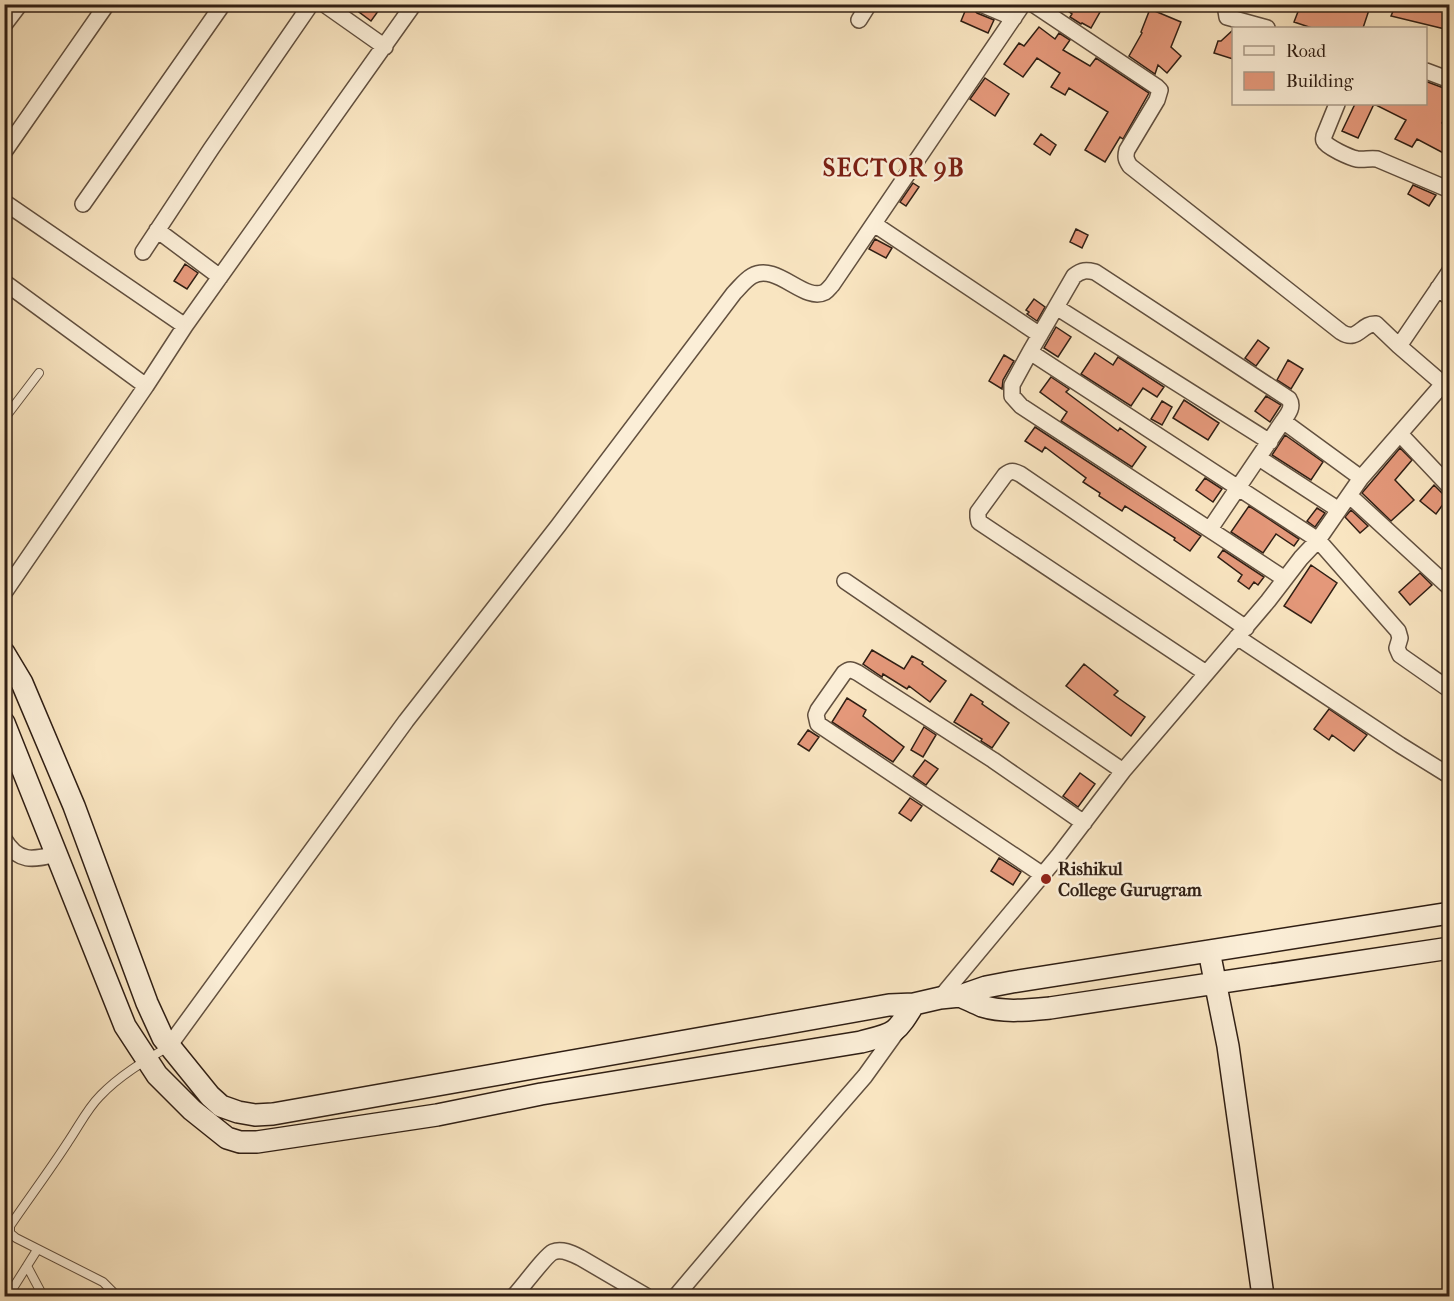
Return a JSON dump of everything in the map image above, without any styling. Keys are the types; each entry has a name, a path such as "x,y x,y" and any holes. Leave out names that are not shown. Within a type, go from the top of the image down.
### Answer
{"street":[{"path":"4,25 20,4"},
{"path":"4,152 107,4"},
{"path":"83,204 223,4"},
{"path":"143,252 311,4"},
{"path":"324,4 385,47"},
{"path":"7,583 146,386 185,326 414,4"},
{"path":"859,20 869,4"},
{"path":"981,4 1014,18"},
{"path":"169,1046 406,721 558,526 734,293 754,274 765,273 778,276 815,294 824,292 832,285 1023,4"},
{"path":"950,997 1123,771 1318,540 1362,478 1400,434 1446,387 1376,324 1368,325 1352,336 1341,332 1130,166 1125,155 1157,100 1160,90 1033,4"},
{"path":"1231,4 1226,11 1227,17 1263,27"},
{"path":"1427,72 1449,80"},
{"path":"1337,105 1324,136 1324,140 1332,148 1356,159 1377,159 1449,190"},
{"path":"4,202 185,326"},
{"path":"874,224 1040,335"},
{"path":"157,230 220,277"},
{"path":"1210,529 1291,408 1289,399 1095,272 1086,270 1080,272 1074,276 1012,385 1012,396 1016,402 1285,579"},
{"path":"1399,346 1444,293 1449,271"},
{"path":"4,282 146,386"},
{"path":"1056,307 1270,442"},
{"path":"1030,352 1318,540 1398,631 1400,638 1396,648 1400,655 1449,690"},
{"path":"1283,421 1362,478"},
{"path":"1400,434 1449,486"},
{"path":"1259,458 1339,510"},
{"path":"1206,673 982,525 978,513 1005,475 1010,471 1020,474 1400,745 1449,776"},
{"path":"1350,496 1449,588"},
{"path":"845,581 1123,771"},
{"path":"4,653 22,683 74,806 147,1003 163,1038 210,1096 221,1106 238,1112 264,1114 889,1005 914,1004 1012,982 1449,913"},
{"path":"1043,875 818,724 816,716 818,710 844,673 853,670 858,673 993,760 1084,824"},
{"path":"4,723 125,1026 157,1075 192,1110 227,1138 240,1142 257,1142 437,1114 541,1094 861,1042 887,1036 900,1028"},
{"path":"4,840 16,854 26,858 36,859 56,854"},
{"path":"950,997 996,1009 1030,1010 1449,948"},
{"path":"1209,951 1228,1046 1261,1295"},
{"path":"676,1296 865,1076 900,1028 914,1004"},
{"path":"514,1296 546,1258 553,1252 563,1251 581,1258 646,1296"}],"lane":[{"path":"4,419 39,374"},
{"path":"117,1296 103,1281 16,1238 10,1233 10,1226 100,1096 147,1059 169,1046"},
{"path":"8,1296 38,1250"},
{"path":"27,1266 43,1296"}],"building":[{"path":"365,4 371,4 379,10 371,21 359,12"},
{"path":"968,4 971,4 977,13 994,20 988,33 961,21"},
{"path":"1058,4 1094,4 1092,8 1100,12 1091,28 1070,17 1072,14"},
{"path":"1301,4 1354,4 1369,10 1363,27 1309,27 1294,22"},
{"path":"1396,4 1449,4 1449,30 1391,16"},
{"path":"1150,9 1181,22 1171,47 1181,56 1167,73 1158,65 1155,74 1129,56 1142,33"},
{"path":"1039,27 1055,39 1059,33 1070,40 1063,50 1090,66 1096,58 1149,93 1123,139 1120,137 1105,162 1085,150 1108,112 1069,88 1065,95 1051,87 1060,73 1037,58 1023,77 1004,64 1019,43 1024,46"},
{"path":"1232,31 1232,59 1214,53 1218,41"},
{"path":"985,78 1009,94 995,116 970,99"},
{"path":"1427,82 1449,90 1449,109 1442,123 1449,127 1449,156 1417,139 1412,147 1395,139 1406,120 1376,105 1427,105"},
{"path":"1355,105 1374,105 1358,138 1342,131"},
{"path":"1041,134 1056,145 1050,155 1034,144"},
{"path":"913,183 919,187 906,206 900,202"},
{"path":"1413,185 1436,195 1429,206 1408,194"},
{"path":"1076,229 1088,235 1082,248 1070,242"},
{"path":"875,239 892,248 886,258 869,249"},
{"path":"185,264 198,273 187,289 174,281"},
{"path":"1034,299 1045,307 1037,321 1027,314 1029,312 1026,310"},
{"path":"1056,327 1071,337 1058,357 1044,348"},
{"path":"1258,340 1269,348 1256,366 1245,358"},
{"path":"1095,353 1113,365 1118,357 1164,387 1157,397 1143,388 1131,406 1081,374"},
{"path":"1004,355 1014,361 1003,380 1002,389 989,381"},
{"path":"1288,360 1303,369 1291,389 1277,380"},
{"path":"1051,377 1069,389 1066,392 1118,431 1120,428 1146,447 1132,467 1061,421 1067,412 1040,392"},
{"path":"1266,396 1281,405 1270,422 1255,411"},
{"path":"1184,400 1219,423 1208,440 1173,418"},
{"path":"1162,401 1172,407 1162,425 1151,419"},
{"path":"1035,427 1201,536 1190,551 1174,540 1175,538 1125,506 1122,511 1099,496 1100,493 1083,482 1086,478 1045,447 1042,452 1025,441"},
{"path":"1285,435 1323,462 1311,480 1272,455"},
{"path":"1400,448 1412,460 1395,480 1414,500 1391,521 1362,493"},
{"path":"1205,478 1222,489 1213,502 1196,490"},
{"path":"1434,485 1443,494 1449,496 1436,514 1420,501"},
{"path":"1249,506 1299,539 1294,546 1276,534 1263,553 1231,532"},
{"path":"1317,508 1325,513 1315,527 1307,521"},
{"path":"1351,510 1368,526 1360,533 1345,517"},
{"path":"1223,550 1264,577 1258,585 1254,582 1249,589 1238,581 1242,575 1218,557"},
{"path":"1311,565 1337,583 1311,623 1284,606"},
{"path":"1420,573 1432,585 1410,605 1399,592"},
{"path":"872,650 904,669 912,656 946,681 930,702 909,686 907,689 883,674 882,677 863,664"},
{"path":"1084,664 1118,691 1114,695 1145,717 1131,736 1066,686"},
{"path":"971,694 1009,723 992,748 954,722"},
{"path":"847,698 866,710 863,716 904,747 893,762 832,722"},
{"path":"1329,709 1367,735 1354,751 1332,735 1329,740 1314,729"},
{"path":"924,727 936,735 923,757 911,750"},
{"path":"808,730 819,737 809,751 798,744"},
{"path":"925,760 938,769 926,785 913,776"},
{"path":"1080,773 1095,784 1078,807 1063,796"},
{"path":"910,798 922,806 911,821 899,813"},
{"path":"999,858 1021,872 1013,885 991,871"}],"place":[{"name":"Rishikul College Gurugram","path":"1046,879"}],"district":[{"name":"SECTOR 9B","path":"894,168"}]}
